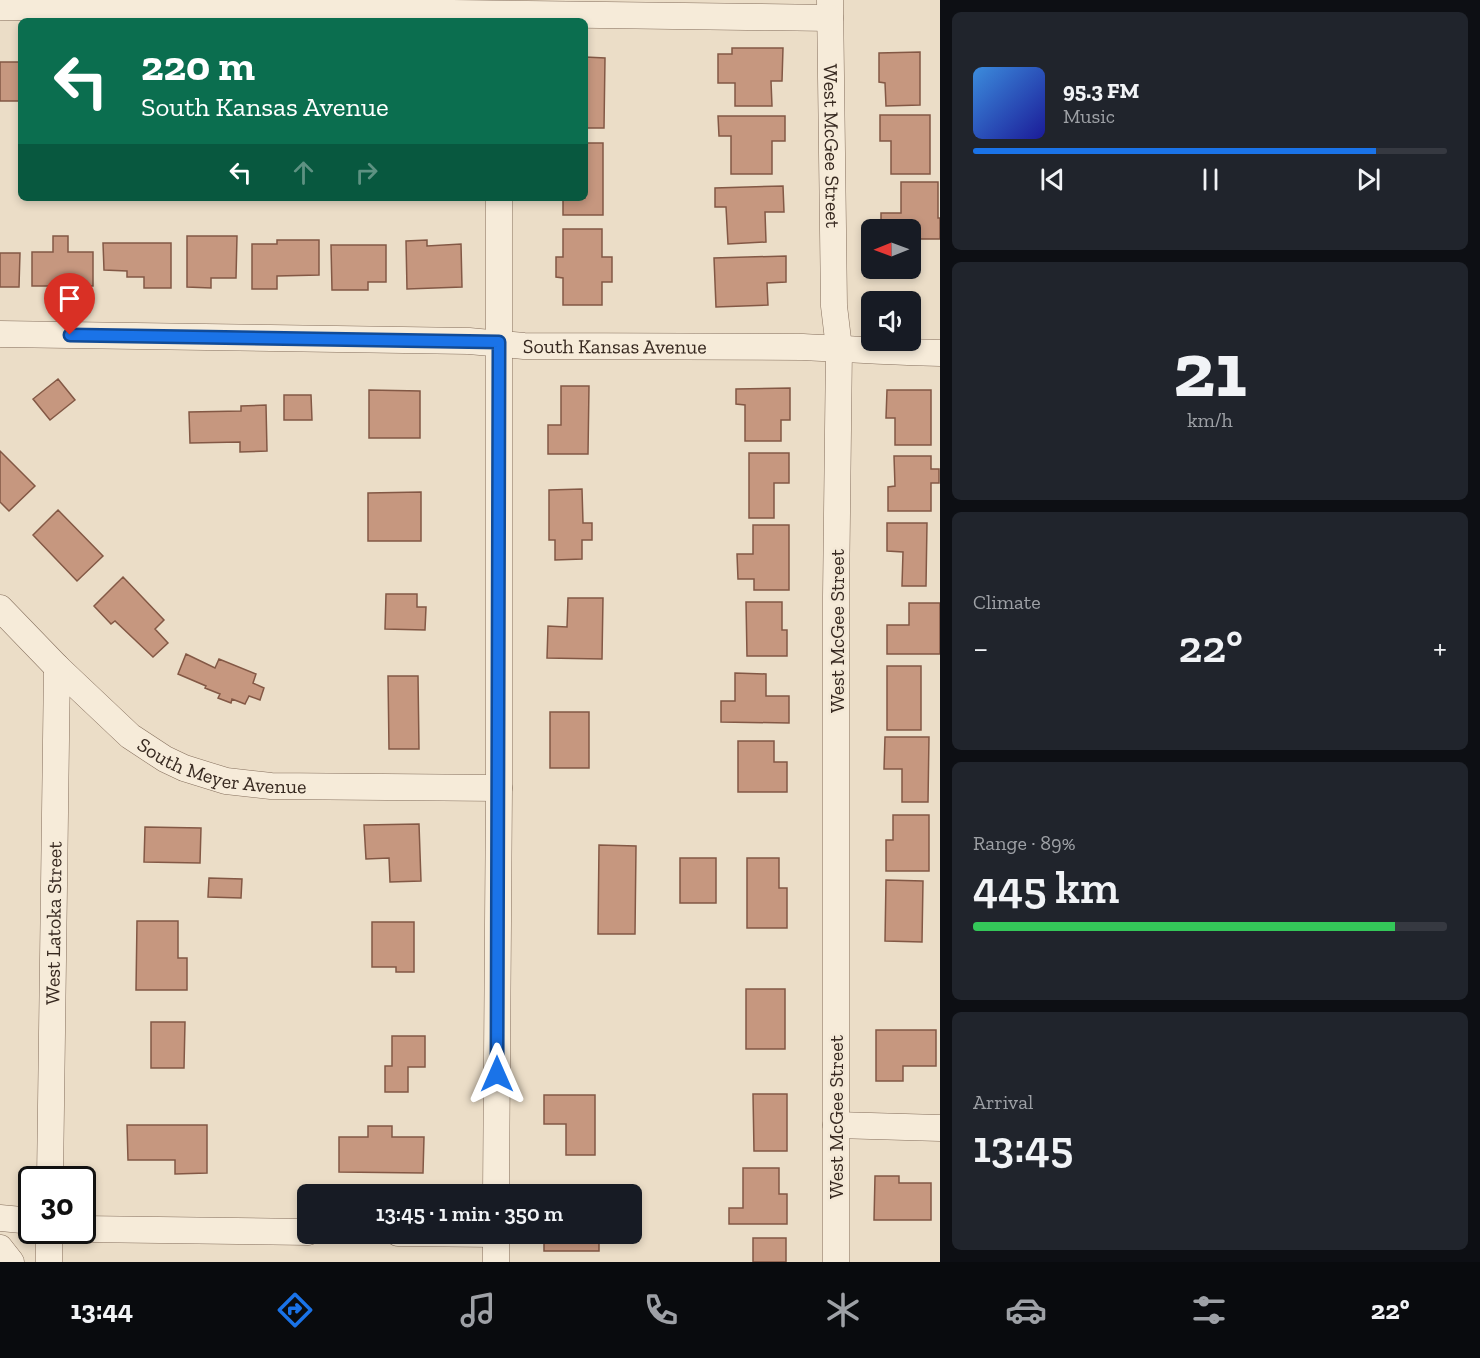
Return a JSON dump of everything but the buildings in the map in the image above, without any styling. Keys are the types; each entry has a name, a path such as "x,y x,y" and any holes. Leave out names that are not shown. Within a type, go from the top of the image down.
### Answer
{"street":[{"path":"0,7 498,11 830,9"},
{"name":"West McGee Street","path":"830,9 834,306 839,348 836,596 836,1262"},
{"path":"496,1184 499,201"},
{"name":"South Kansas Avenue","path":"0,334 499,342 524,346 839,348 866,352 940,353"},
{"name":"South Meyer Avenue","path":"0,608 57,667 130,736 165,759 205,776 271,786 499,788"},
{"name":"West Latoka Street","path":"50,1166 57,667"},
{"path":"836,1125 940,1128"},
{"path":"0,1218 18,1220"},
{"path":"96,1229 297,1232"},
{"path":"49,1244 49,1262"},
{"path":"496,1244 496,1262"},
{"path":"0,1248 10,1262"}],"route":[{"path":"70,335 499,342 497,1074"}]}
